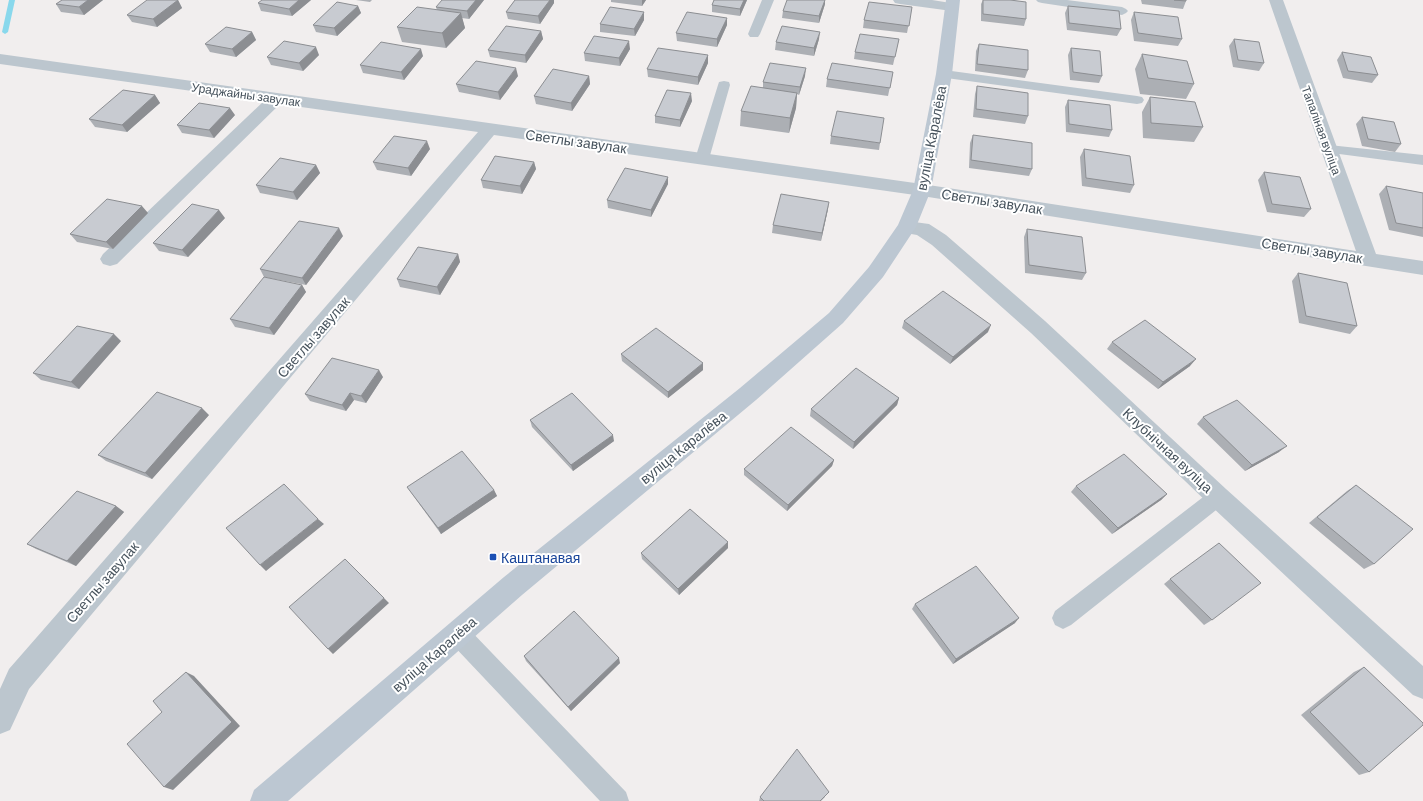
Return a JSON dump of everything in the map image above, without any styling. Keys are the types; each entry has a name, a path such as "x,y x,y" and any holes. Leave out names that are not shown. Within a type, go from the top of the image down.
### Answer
{"main road":[{"name":"вуліца Каралёва","path":"265,801 513,586 748,394 836,318 876,272 907,227 922,190 944,74 953,3"}],"street":[{"path":"900,0 953,3"},
{"name":"Тапаліная вуліца","path":"1276,0 1368,259"},
{"name":"Ураджайны завулак","path":"0,59 492,128"},
{"path":"110,259 277,98"},
{"name":"Светлы завулак","path":"0,720 19,679 492,128 922,190 1423,268"},
{"name":"Клубнічная вуліца","path":"907,227 922,229 939,240 1038,327 1218,497 1423,685"}],"lane":[{"path":"754,34 768,0"},
{"path":"1042,0 1122,11"},
{"path":"944,74 1138,100"},
{"path":"702,159 724,84"},
{"path":"1329,149 1423,160"},
{"path":"1063,618 1218,497"},
{"path":"458,634 617,801"}],"building":[{"path":"62,0 88,0 79,7 56,4"},
{"path":"147,0 178,0 153,19 127,15"},
{"path":"262,0 299,0 289,9 258,3"},
{"path":"442,0 476,0 467,11 436,7"},
{"path":"515,0 550,0 538,16 506,12"},
{"path":"714,0 744,0 740,9 712,5"},
{"path":"787,0 825,0 819,16 783,11"},
{"path":"983,0 1010,0 1026,2 1026,19 983,14"},
{"path":"337,2 358,6 334,28 313,25"},
{"path":"869,2 912,7 909,26 864,20"},
{"path":"1068,6 1119,11 1121,29 1069,23"},
{"path":"417,7 461,13 442,33 397,27"},
{"path":"610,7 644,12 634,29 600,24"},
{"path":"687,12 727,18 717,39 676,33"},
{"path":"1134,12 1178,17 1182,39 1138,33"},
{"path":"506,26 541,31 525,55 488,50"},
{"path":"782,26 820,32 814,48 776,42"},
{"path":"226,27 252,32 232,49 205,44"},
{"path":"860,34 899,39 895,57 855,52"},
{"path":"594,36 629,41 619,58 584,53"},
{"path":"1234,39 1259,42 1264,63 1238,60"},
{"path":"284,41 316,47 299,63 267,57"},
{"path":"381,42 421,49 401,72 360,65"},
{"path":"979,44 1028,50 1028,70 977,64"},
{"path":"658,48 708,55 698,77 647,69"},
{"path":"1071,48 1100,51 1102,76 1073,72"},
{"path":"1342,52 1371,57 1378,75 1348,71"},
{"path":"1142,54 1187,61 1194,84 1148,78"},
{"path":"476,61 516,68 498,92 456,84"},
{"path":"770,63 806,68 800,87 763,82"},
{"path":"832,63 893,72 890,88 827,79"},
{"path":"553,69 589,76 571,103 534,96"},
{"path":"751,86 797,93 790,118 741,111"},
{"path":"977,86 1028,93 1028,116 976,109"},
{"path":"123,90 155,95 122,125 89,119"},
{"path":"667,90 691,93 680,120 655,116"},
{"path":"1150,97 1195,102 1203,127 1151,123"},
{"path":"1068,100 1110,105 1112,130 1069,124"},
{"path":"199,103 230,108 209,130 177,125"},
{"path":"837,111 884,118 880,143 831,136"},
{"path":"1362,117 1394,122 1401,144 1368,139"},
{"path":"973,135 1032,143 1032,169 971,160"},
{"path":"394,136 427,141 408,168 373,162"},
{"path":"1084,149 1130,156 1134,185 1086,178"},
{"path":"495,156 534,162 520,186 481,180"},
{"path":"280,158 316,165 293,192 256,185"},
{"path":"625,168 668,177 651,210 607,200"},
{"path":"1264,172 1300,177 1311,209 1272,204"},
{"path":"1386,186 1423,193 1423,228 1396,223"},
{"path":"781,194 829,202 822,233 773,225"},
{"path":"107,199 142,206 106,242 70,234"},
{"path":"192,204 219,210 182,250 153,243"},
{"path":"299,221 339,228 302,278 260,269"},
{"path":"1027,229 1082,237 1086,273 1029,265"},
{"path":"418,247 458,254 437,287 397,279"},
{"path":"1298,273 1347,283 1357,326 1306,316"},
{"path":"264,277 302,285 269,328 230,319"},
{"path":"943,291 991,325 953,357 904,321"},
{"path":"1145,320 1196,359 1163,382 1112,342"},
{"path":"77,326 114,334 71,382 33,373"},
{"path":"656,328 703,363 668,392 621,354"},
{"path":"332,358 379,370 361,396 350,393 342,405 305,394"},
{"path":"856,368 899,398 854,442 811,409"},
{"path":"157,392 202,408 145,473 98,455"},
{"path":"572,393 613,435 571,465 530,420"},
{"path":"1237,400 1287,446 1252,465 1203,417"},
{"path":"791,427 834,460 788,505 744,469"},
{"path":"462,451 494,490 438,528 407,487"},
{"path":"1124,454 1167,494 1118,528 1076,486"},
{"path":"284,484 318,519 260,565 226,528"},
{"path":"1356,485 1413,529 1374,564 1317,517"},
{"path":"77,491 116,506 67,561 27,544"},
{"path":"690,509 728,542 678,589 641,553"},
{"path":"1219,543 1261,583 1212,620 1170,579"},
{"path":"345,559 384,598 328,649 289,607"},
{"path":"976,566 1019,618 956,659 915,604"},
{"path":"574,611 619,658 568,707 524,656"},
{"path":"1364,667 1423,723 1423,725 1369,772 1310,712"},
{"path":"186,672 232,722 164,787 127,744 162,712 153,701"},
{"path":"797,749 829,792 820,801 764,801 760,797"}],"waterway":[{"path":"5,32 12,0"}],"place":[{"name":"Каштанавая","path":"493,557"}]}
